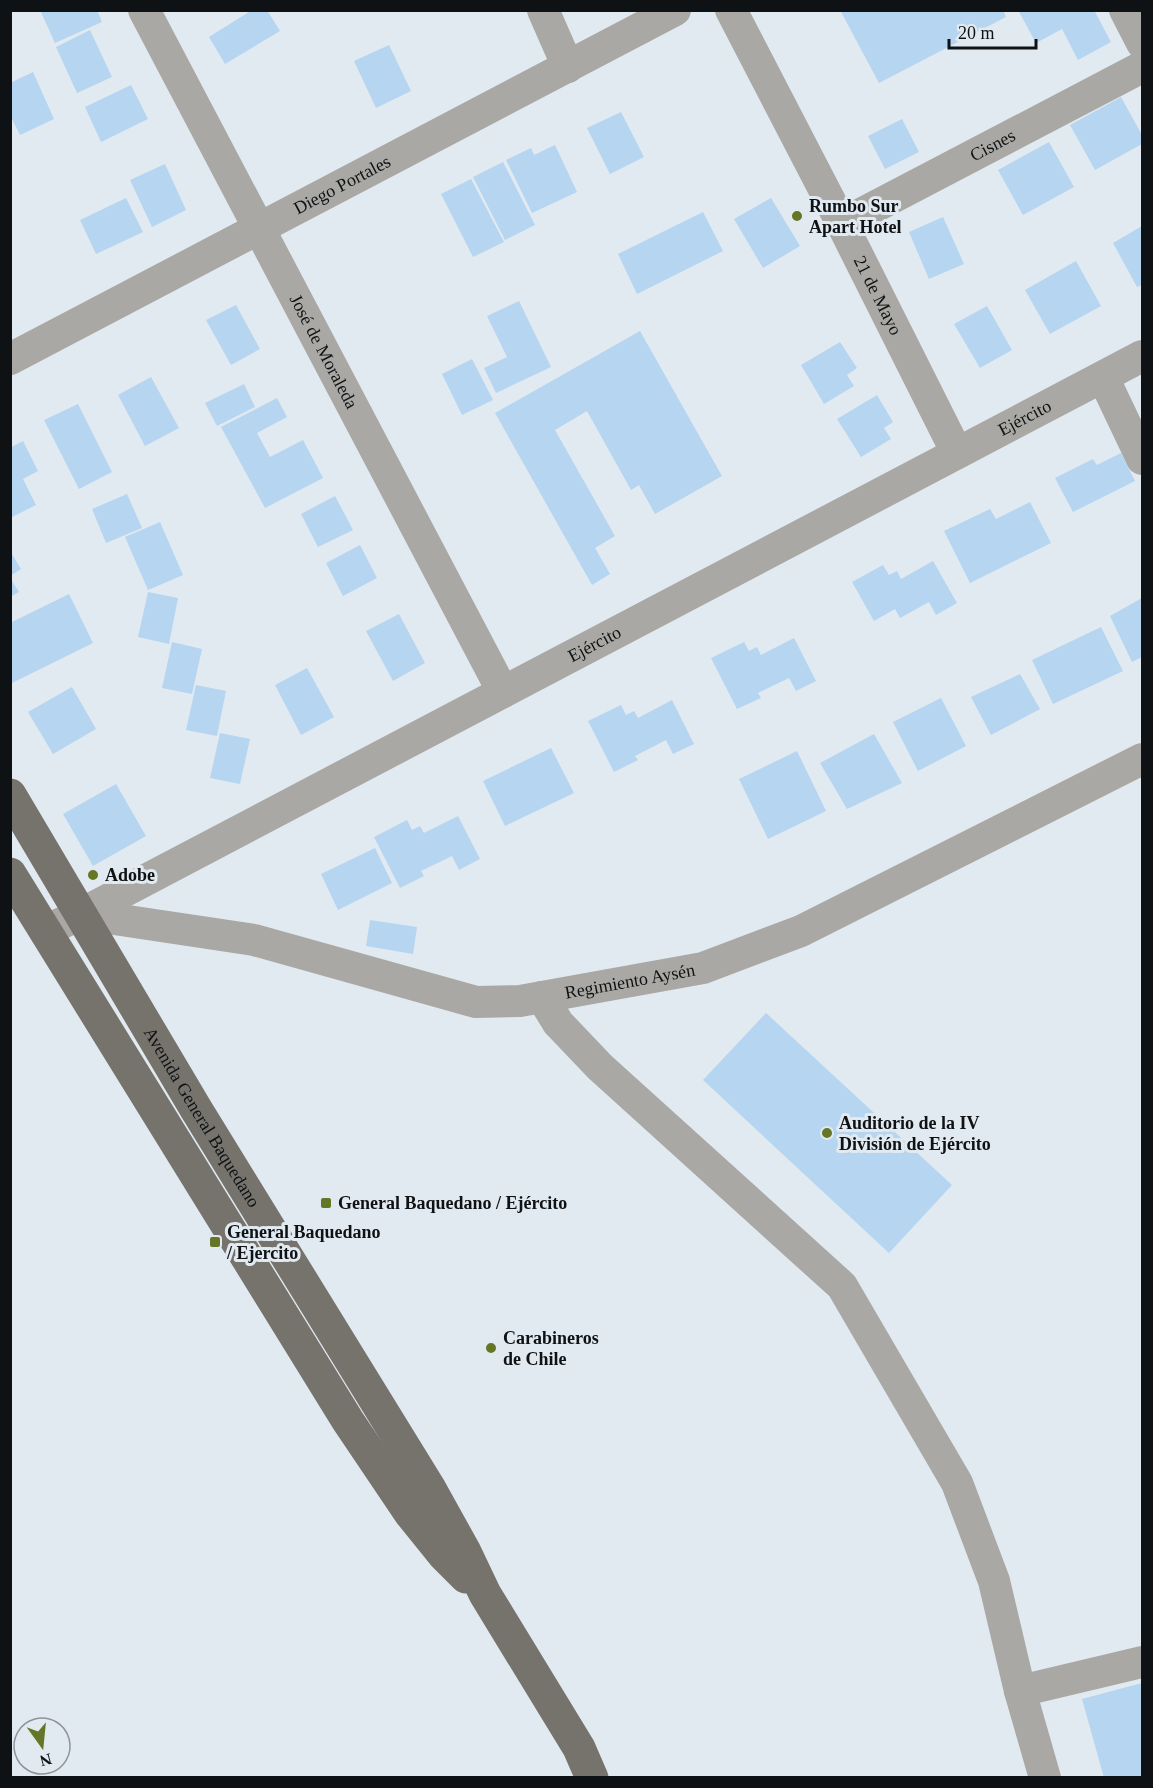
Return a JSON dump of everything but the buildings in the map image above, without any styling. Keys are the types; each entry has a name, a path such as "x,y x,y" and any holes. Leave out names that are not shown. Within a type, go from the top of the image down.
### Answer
{"main road":[{"name":"Avenida General Baquedano","path":"10,795 196,1109 449,1522 485,1594 579,1748 592,1778"},
{"name":"Avenida General Baquedano","path":"10,874 348,1420 417,1521 444,1555 485,1594"},
{"path":"169,1128 196,1109"},
{"path":"268,1293 297,1273"},
{"path":"348,1420 379,1407"}],"street":[{"name":"José de Moraleda","path":"144,10 503,692"},
{"path":"543,10 568,67"},
{"name":"Diego Portales","path":"10,359 675,10"},
{"name":"21 de Mayo","path":"731,10 843,224 957,453"},
{"path":"1125,10 1143,43"},
{"name":"Cisnes","path":"843,224 1143,67"},
{"name":"Ejército","path":"45,931 1143,356"},
{"path":"1103,377 1143,459"},
{"name":"Regimiento Aysén","path":"81,914 254,940 476,1002 542,998 703,968 801,931 1143,759"},
{"path":"542,998 558,1023 600,1067 842,1286 957,1483 994,1581 1020,1691 1045,1778"},
{"path":"1020,1691 1143,1662"}],"place":[{"name":"Rumbo Sur Apart Hotel","path":"797,216"},
{"name":"Adobe","path":"93,875"},
{"name":"Auditorio de la IV División de Ejército","path":"827,1133"},
{"name":"General Baquedano / Ejército","path":"326,1203"},
{"name":"General Baquedano / Ejercito","path":"215,1242"},
{"name":"Carabineros de Chile","path":"491,1348"}]}
